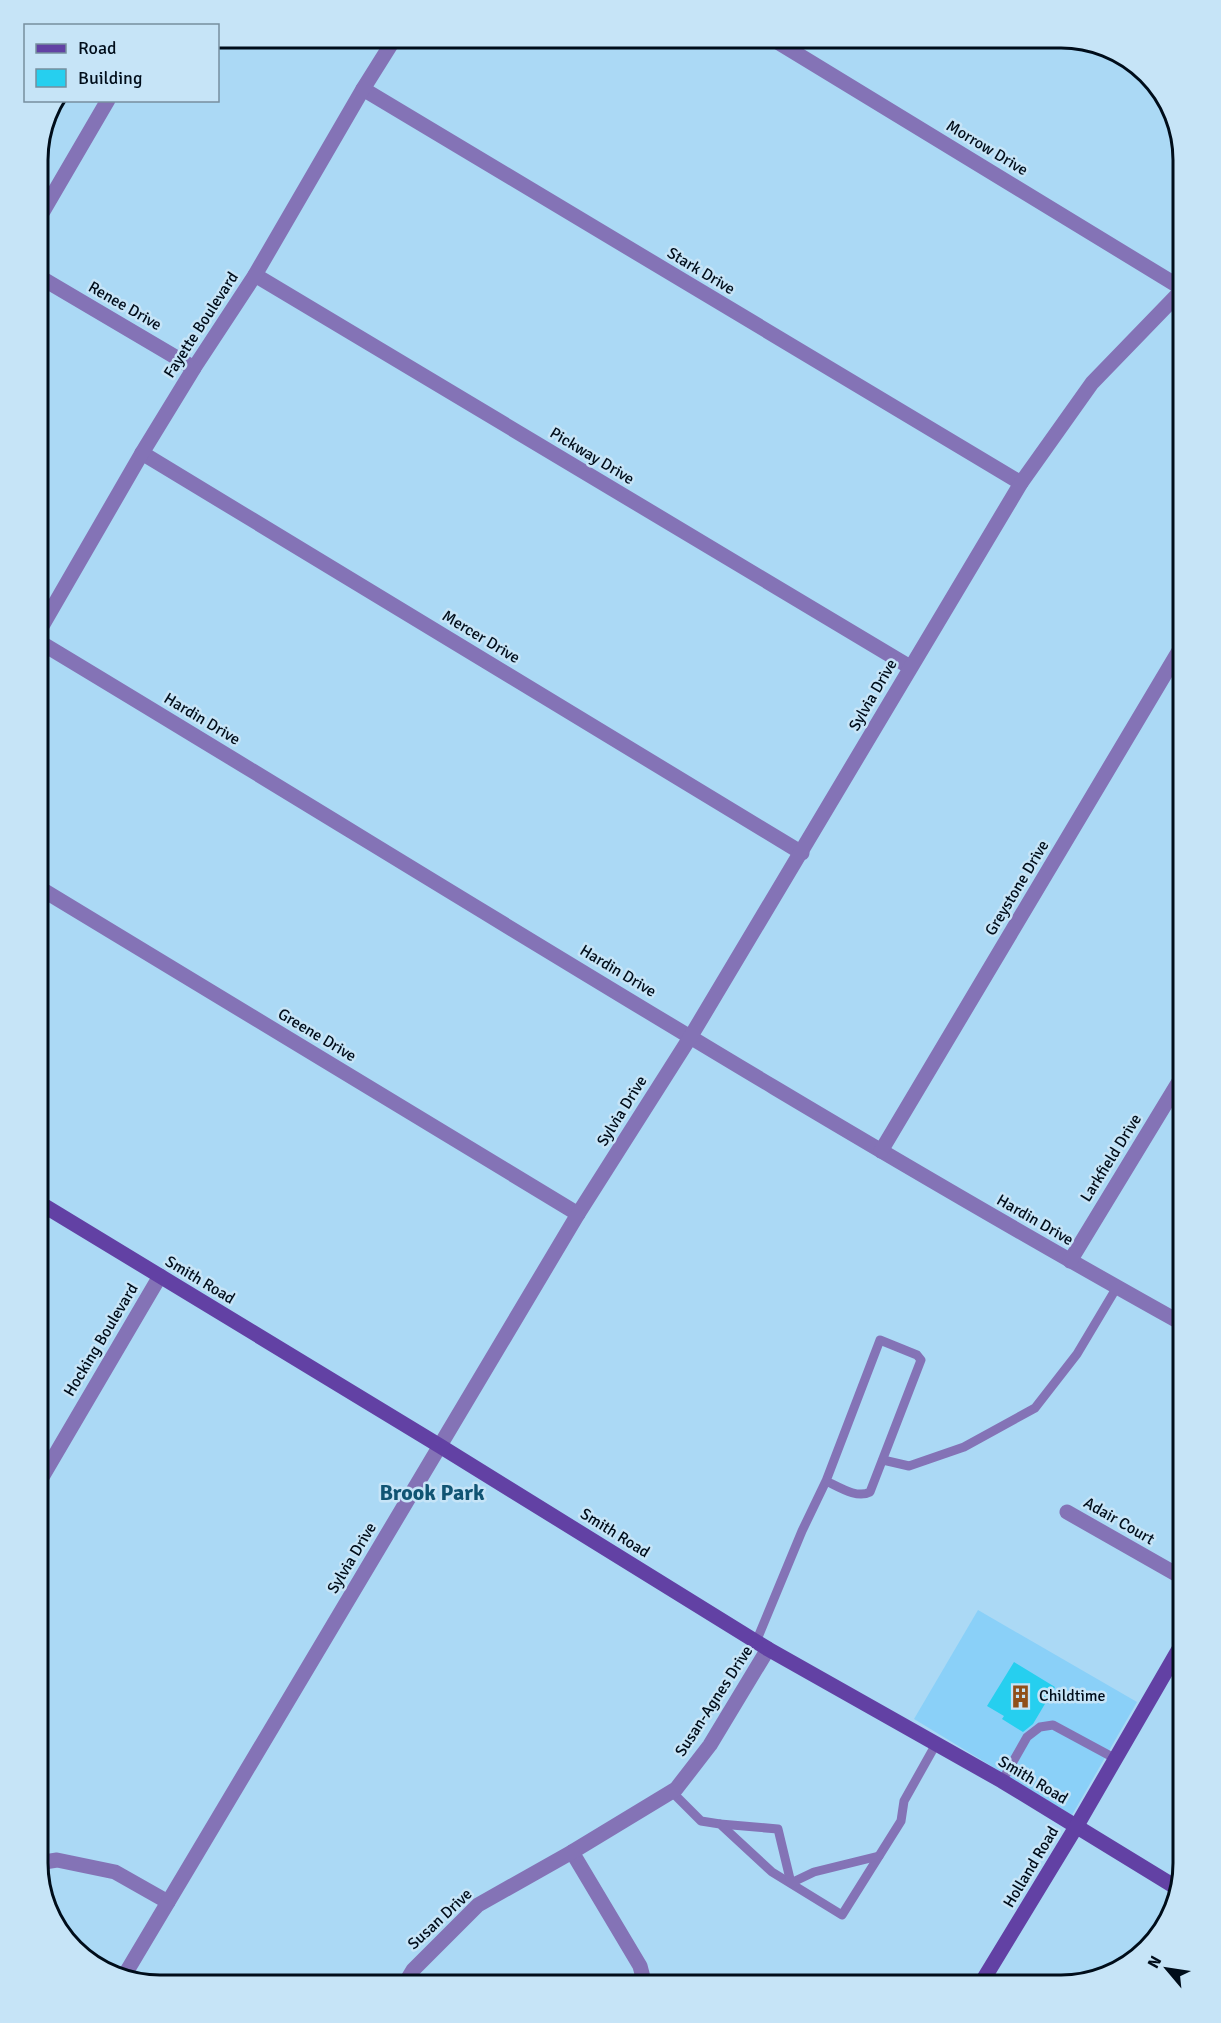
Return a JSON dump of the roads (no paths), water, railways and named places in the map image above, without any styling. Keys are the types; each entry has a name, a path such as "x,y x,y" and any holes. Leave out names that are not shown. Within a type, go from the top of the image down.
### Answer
{"main road":[{"name":"Smith Road","path":"48,1208 440,1446 762,1646 1002,1780 1171,1884"},
{"name":"Holland Road","path":"987,1975 1173,1661"}],"street":[{"name":"Fayette Boulevard","path":"48,616 142,453 255,275 389,48"},
{"name":"Morrow Drive","path":"787,48 1173,283"},
{"name":"Stark Drive","path":"363,89 1021,483"},
{"path":"48,203 107,102"},
{"name":"Pickway Drive","path":"255,275 910,667"},
{"name":"Renee Drive","path":"48,282 194,368"},
{"name":"Sylvia Drive","path":"128,1970 578,1214 691,1036 802,853 910,667 1021,483 1092,383 1173,299"},
{"name":"Mercer Drive","path":"142,453 802,853"},
{"name":"Hardin Drive","path":"48,647 881,1151 1173,1318"},
{"name":"Greystone Drive","path":"881,1151 1173,662"},
{"name":"Greene Drive","path":"48,893 578,1214"},
{"name":"Larkfield Drive","path":"1070,1261 1173,1093"},
{"name":"Hocking Boulevard","path":"48,1467 160,1276"},
{"name":"Adair Court","path":"1067,1512 1173,1572"},
{"name":"Susan-Agnes Drive","path":"572,1852 676,1789 710,1745 762,1646"},
{"path":"572,1852 640,1966 642,1975"},
{"name":"Susan Drive","path":"410,1975 478,1905 572,1852"},
{"path":"48,1861 57,1860 115,1872 168,1902"}],"lane":[{"path":"883,1460 909,1466 953,1451 1035,1408 1077,1354 1117,1287"},
{"path":"762,1646 802,1531 826,1481 880,1340 913,1353 921,1360 870,1492 864,1495 855,1494 826,1481"},
{"path":"1002,1780 1027,1737 1040,1727 1053,1725 1116,1759"},
{"path":"720,1824 772,1872 842,1915 901,1821 904,1801 936,1744"},
{"path":"672,1792 701,1821 778,1830 791,1883"},
{"path":"791,1883 814,1872 879,1857"}],"place":[{"name":"Childtime","path":"1021,1696"}],"district":[{"name":"Brook Park","path":"432,1492"}]}
